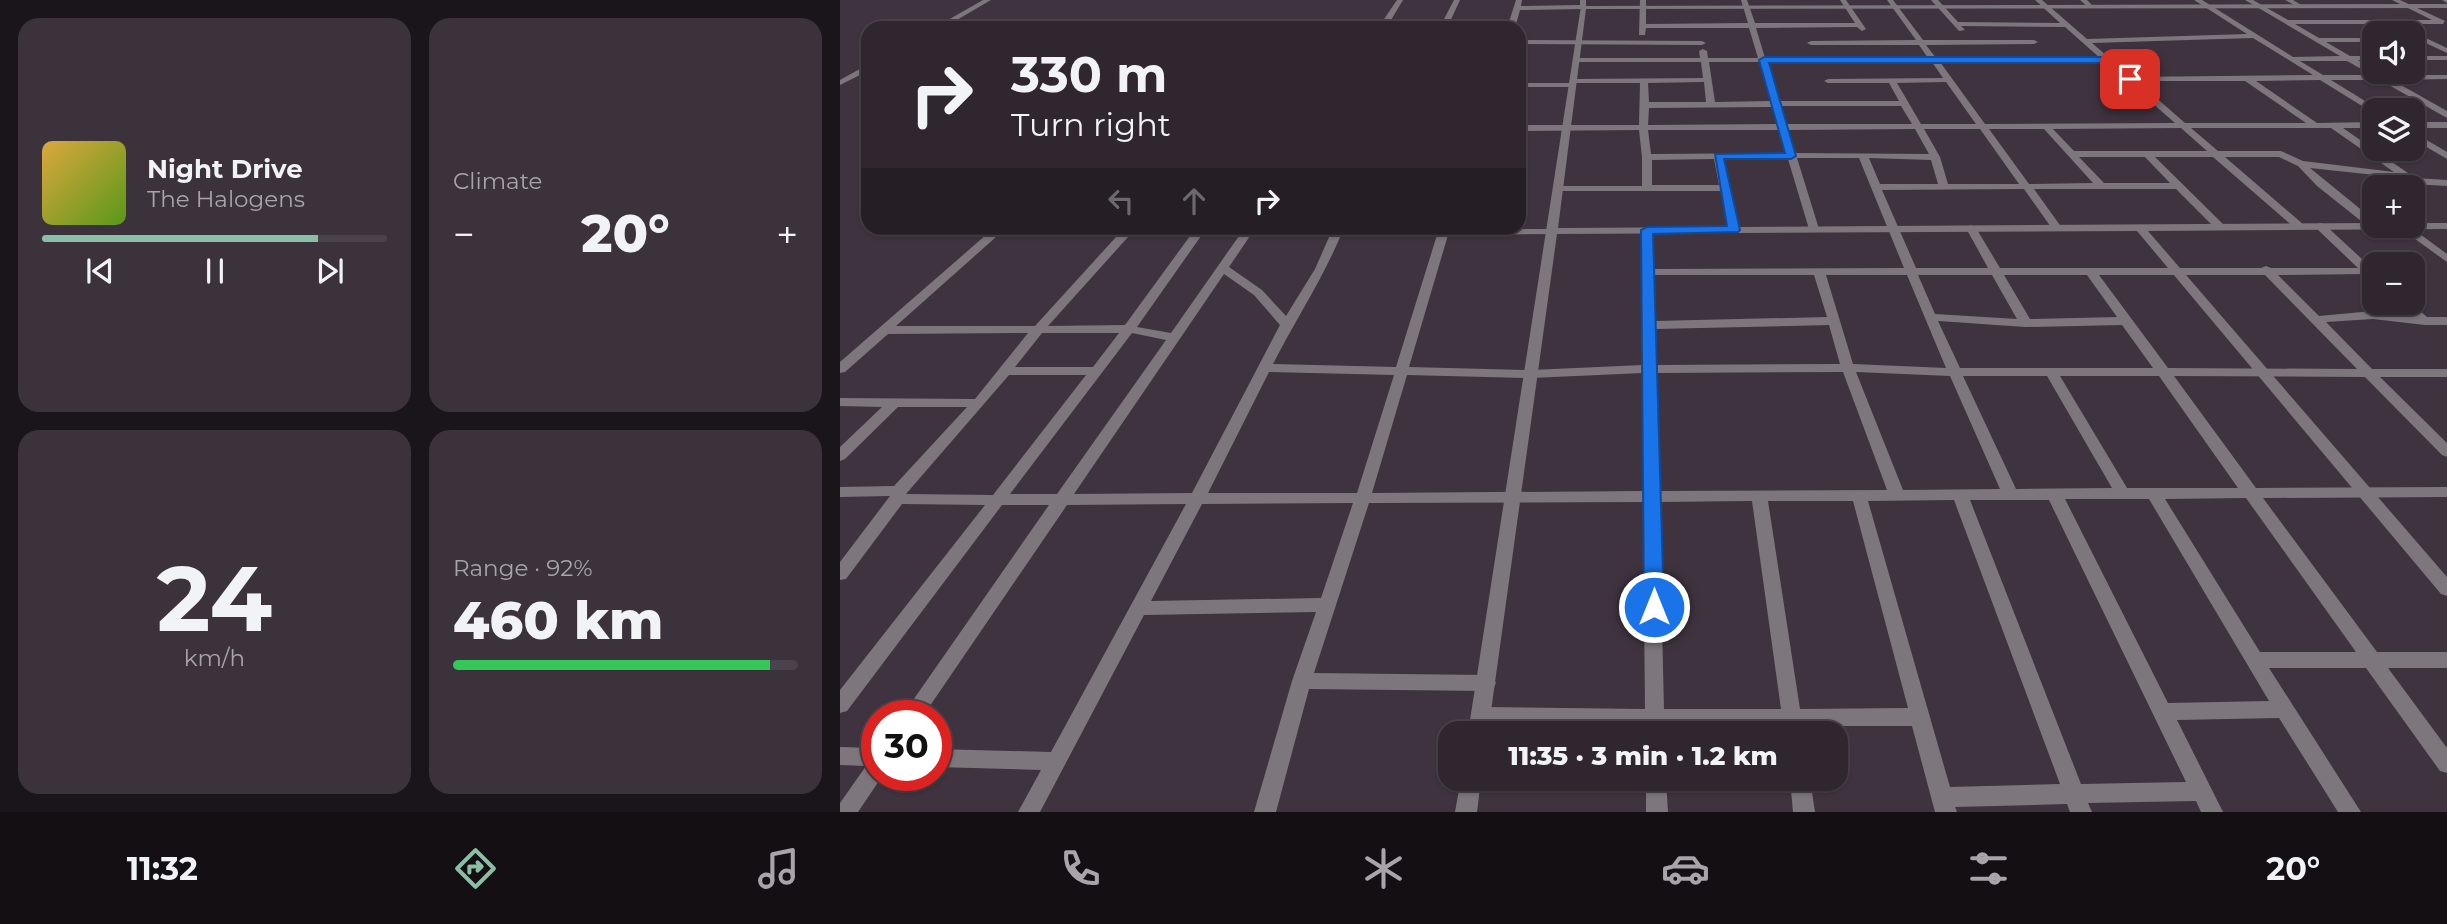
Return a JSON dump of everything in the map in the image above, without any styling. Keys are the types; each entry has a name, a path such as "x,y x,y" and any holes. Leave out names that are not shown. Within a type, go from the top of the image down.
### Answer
{"street":[{"path":"950,21 988,0"},
{"path":"1387,21 1400,0"},
{"path":"1447,21 1457,0"},
{"path":"2083,0 2090,6"},
{"path":"2197,0 2362,103"},
{"path":"2248,0 2362,65"},
{"path":"2288,0 2300,6"},
{"path":"2395,0 2445,23"},
{"path":"1513,21 1519,4 2041,3 2090,6 2259,7 2407,6 2446,2"},
{"path":"1481,721 1577,60 1583,3"},
{"path":"1642,3 1642,42"},
{"path":"1744,3 1764,60 1781,127 1814,229"},
{"path":"1844,3 1870,43"},
{"path":"1892,3 2057,228"},
{"path":"1936,3 1973,42"},
{"path":"2041,3 2300,226"},
{"path":"2287,22 2362,22"},
{"path":"2425,23 2445,23"},
{"path":"1955,24 2067,25"},
{"path":"2017,24 2053,60"},
{"path":"1642,26 1860,25"},
{"path":"1698,26 1711,105"},
{"path":"1805,26 1838,104"},
{"path":"2087,41 2255,36"},
{"path":"2318,40 2362,40"},
{"path":"2426,40 2447,51"},
{"path":"1526,42 1702,43"},
{"path":"1811,43 2034,42"},
{"path":"2291,59 2362,58"},
{"path":"2425,58 2447,58"},
{"path":"1577,60 2109,60"},
{"path":"840,83 861,72"},
{"path":"2130,79 2362,77"},
{"path":"2425,78 2444,79"},
{"path":"2248,79 2315,125"},
{"path":"1526,85 1708,80"},
{"path":"1891,80 1935,157 1944,187"},
{"path":"1828,81 1950,80"},
{"path":"1644,81 1643,128 1647,188"},
{"path":"2394,84 2447,115"},
{"path":"1645,105 1904,103"},
{"path":"2333,125 2403,175"},
{"path":"1526,128 2362,125"},
{"path":"2425,125 2447,125"},
{"path":"2046,126 2102,187"},
{"path":"2425,142 2447,156"},
{"path":"2074,154 2276,154 2292,158 2301,164 2321,184 2362,216"},
{"path":"2147,154 2220,227"},
{"path":"1863,155 1930,317 2010,494"},
{"path":"1718,156 1734,230"},
{"path":"1647,157 1935,157"},
{"path":"2301,164 2395,175"},
{"path":"2425,183 2447,183"},
{"path":"1877,187 2178,186"},
{"path":"1558,189 1726,188"},
{"path":"2320,226 2362,266"},
{"path":"1526,231 2362,226"},
{"path":"2425,226 2447,226"},
{"path":"1971,228 2026,323"},
{"path":"2139,228 2363,492 2444,582"},
{"path":"1647,230 1655,721"},
{"path":"840,369 992,235"},
{"path":"840,574 898,495 979,403 1040,327 1124,235"},
{"path":"840,705 1198,235"},
{"path":"923,700 1245,235"},
{"path":"1029,812 1198,499 1286,325 1321,270 1336,235"},
{"path":"1265,812 1302,681 1363,498 1442,235"},
{"path":"2418,238 2447,259"},
{"path":"1223,269 1263,298 1286,325"},
{"path":"2266,269 2447,452"},
{"path":"1648,272 2266,269 2362,274"},
{"path":"2090,271 2447,764"},
{"path":"1819,272 1848,368 1897,495"},
{"path":"2316,320 2360,314 2398,316 2426,322 2447,321"},
{"path":"2418,315 2426,322"},
{"path":"1930,317 2026,323 2127,321"},
{"path":"1650,324 1832,321"},
{"path":"885,330 1040,327 1129,329 1173,337"},
{"path":"1264,368 1531,374 1650,369 1848,368 1955,372 2447,373"},
{"path":"1006,371 1096,371"},
{"path":"2051,372 2123,494"},
{"path":"840,402 979,403"},
{"path":"840,456 894,403"},
{"path":"840,492 995,500 2447,492"},
{"path":"1959,494 2078,803"},
{"path":"2054,494 2212,812"},
{"path":"2153,494 2350,812"},
{"path":"1859,495 1944,805 2078,803 2201,791"},
{"path":"1759,496 1792,721"},
{"path":"1137,608 1327,605"},
{"path":"2257,660 2447,660"},
{"path":"1302,681 1486,683"},
{"path":"2164,712 2284,709"},
{"path":"1848,722 1919,717"},
{"path":"840,756 861,757"},
{"path":"952,758 1056,761"},
{"path":"845,812 861,790"},
{"path":"1466,812 1469,791"},
{"path":"1656,791 1657,812"},
{"path":"1801,791 1804,812"}],"route":[{"path":"1654,607 1647,230 1734,230 1718,156 1791,156 1764,60 2109,60 2130,79"}]}
